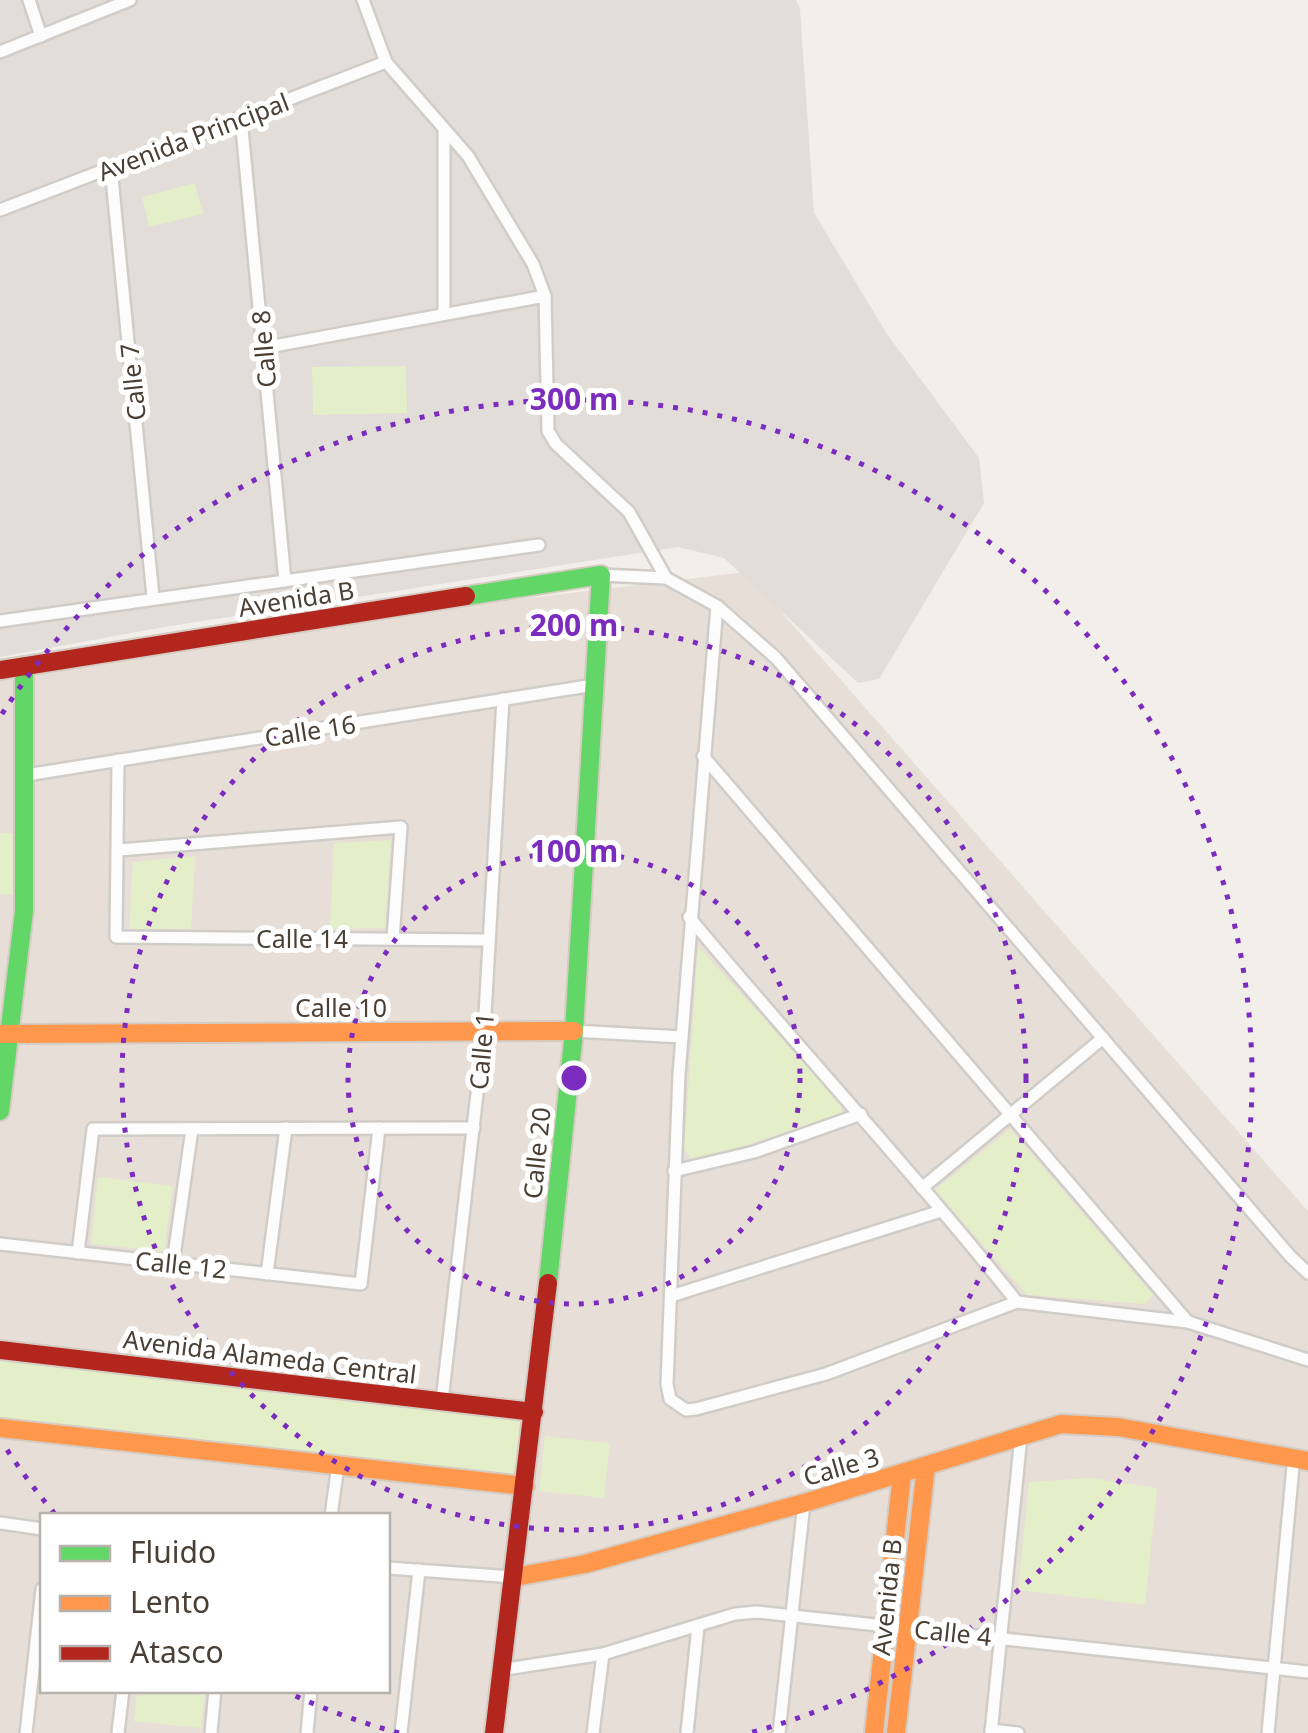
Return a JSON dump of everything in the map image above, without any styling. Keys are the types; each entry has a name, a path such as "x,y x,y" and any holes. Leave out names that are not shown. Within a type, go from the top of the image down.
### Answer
{"street":[{"path":"29,0 40,36"},
{"path":"0,52 130,0"},
{"path":"364,0 386,62 468,156 532,264 545,296 548,430 556,444 633,518 666,578"},
{"name":"Avenida Principal","path":"0,210 386,62"},
{"name":"Calle 8","path":"241,118 285,581"},
{"path":"444,130 444,314"},
{"name":"Calle 7","path":"111,168 152,597"},
{"path":"263,348 545,296"},
{"name":"Avenida B","path":"0,622 539,544"},
{"path":"601,576 666,578 717,606 776,658 1308,1273"},
{"name":"Avenida B","path":"0,670 601,576"},
{"name":"Calle 20","path":"494,1733 526,1486 574,1031 601,576"},
{"path":"717,606 690,918 674,1171 666,1384 670,1399 686,1410 696,1409 826,1374 1016,1302 1188,1322 1308,1360"},
{"path":"0,1111 4,1034 24,912 24,666"},
{"name":"Calle 16","path":"26,775 594,684"},
{"name":"Calle 1","path":"442,1401 484,1032 503,699"},
{"path":"703,756 1188,1322"},
{"path":"118,760 119,850 400,827 394,939"},
{"name":"Calle 14","path":"119,850 116,937 489,940"},
{"path":"690,918 1016,1302"},
{"name":"Calle 10","path":"4,1034 574,1031 682,1037"},
{"path":"922,1188 1104,1038"},
{"path":"674,1171 754,1152 860,1114"},
{"path":"173,1263 192,1128"},
{"path":"267,1274 286,1128"},
{"name":"Calle 12","path":"0,1244 361,1284 379,1128"},
{"path":"78,1252 92,1129 474,1128"},
{"path":"671,1296 941,1211"},
{"name":"Avenida Alameda Central","path":"0,1350 534,1412"},
{"name":"Calle 3","path":"390,1568 515,1577 585,1564 804,1503 1060,1424 1118,1427 1301,1458"},
{"path":"0,1428 526,1486"},
{"path":"1018,1733 991,1731 1021,1436"},
{"path":"1268,1733 1301,1458"},
{"path":"332,1513 338,1465"},
{"name":"Avenida B","path":"896,1733 926,1466"},
{"name":"Avenida B","path":"874,1733 902,1474"},
{"path":"779,1733 804,1503"},
{"path":"0,1523 40,1529"},
{"path":"401,1733 419,1570"},
{"path":"26,1733 40,1608"},
{"name":"Calle 4","path":"500,1670 602,1654 735,1614 792,1615 1308,1672"},
{"path":"687,1733 698,1626"},
{"path":"594,1733 602,1654"},
{"path":"118,1733 123,1693"},
{"path":"210,1733 215,1693"},
{"path":"307,1733 312,1693"}],"shaded area":[{"path":"0,0 796,0 800,9 814,213 887,334 979,458 984,503 879,679 858,683 724,558 678,547 164,627 0,657"},
{"path":"746,572 1308,1211 1308,1733 0,1733 0,661"}],"green space":[{"path":"195,183 203,214 149,227 142,197"},
{"path":"406,366 407,413 313,415 312,367"},
{"path":"0,833 14,833 13,895 0,894"},
{"path":"391,840 385,928 330,929 334,843"},
{"path":"195,856 191,929 129,929 133,862"},
{"path":"698,946 841,1104 841,1114 694,1162 684,1149"},
{"path":"1010,1129 1153,1295 1145,1304 1027,1295 935,1190"},
{"path":"98,1177 173,1186 164,1251 91,1244"},
{"path":"0,1360 524,1418 517,1475 0,1418"},
{"path":"545,1436 610,1443 604,1498 539,1491"},
{"path":"1091,1478 1157,1488 1145,1605 1018,1590 1029,1482"},
{"path":"137,1693 205,1693 201,1728 134,1721"}],"traffic: fast":[{"path":"466,596 601,575 574,1031 548,1283"},
{"path":"0,1111 24,911 24,666"}],"traffic: slow":[{"path":"0,1034 574,1031"},
{"path":"515,1577 585,1564 804,1503 1061,1424 1118,1427 1308,1461"},
{"path":"0,1428 525,1486"},
{"path":"896,1733 926,1466"},
{"path":"874,1733 902,1474"}],"traffic: jam":[{"path":"0,670 466,596"},
{"path":"494,1733 548,1283"},
{"path":"0,1350 534,1412"}]}
